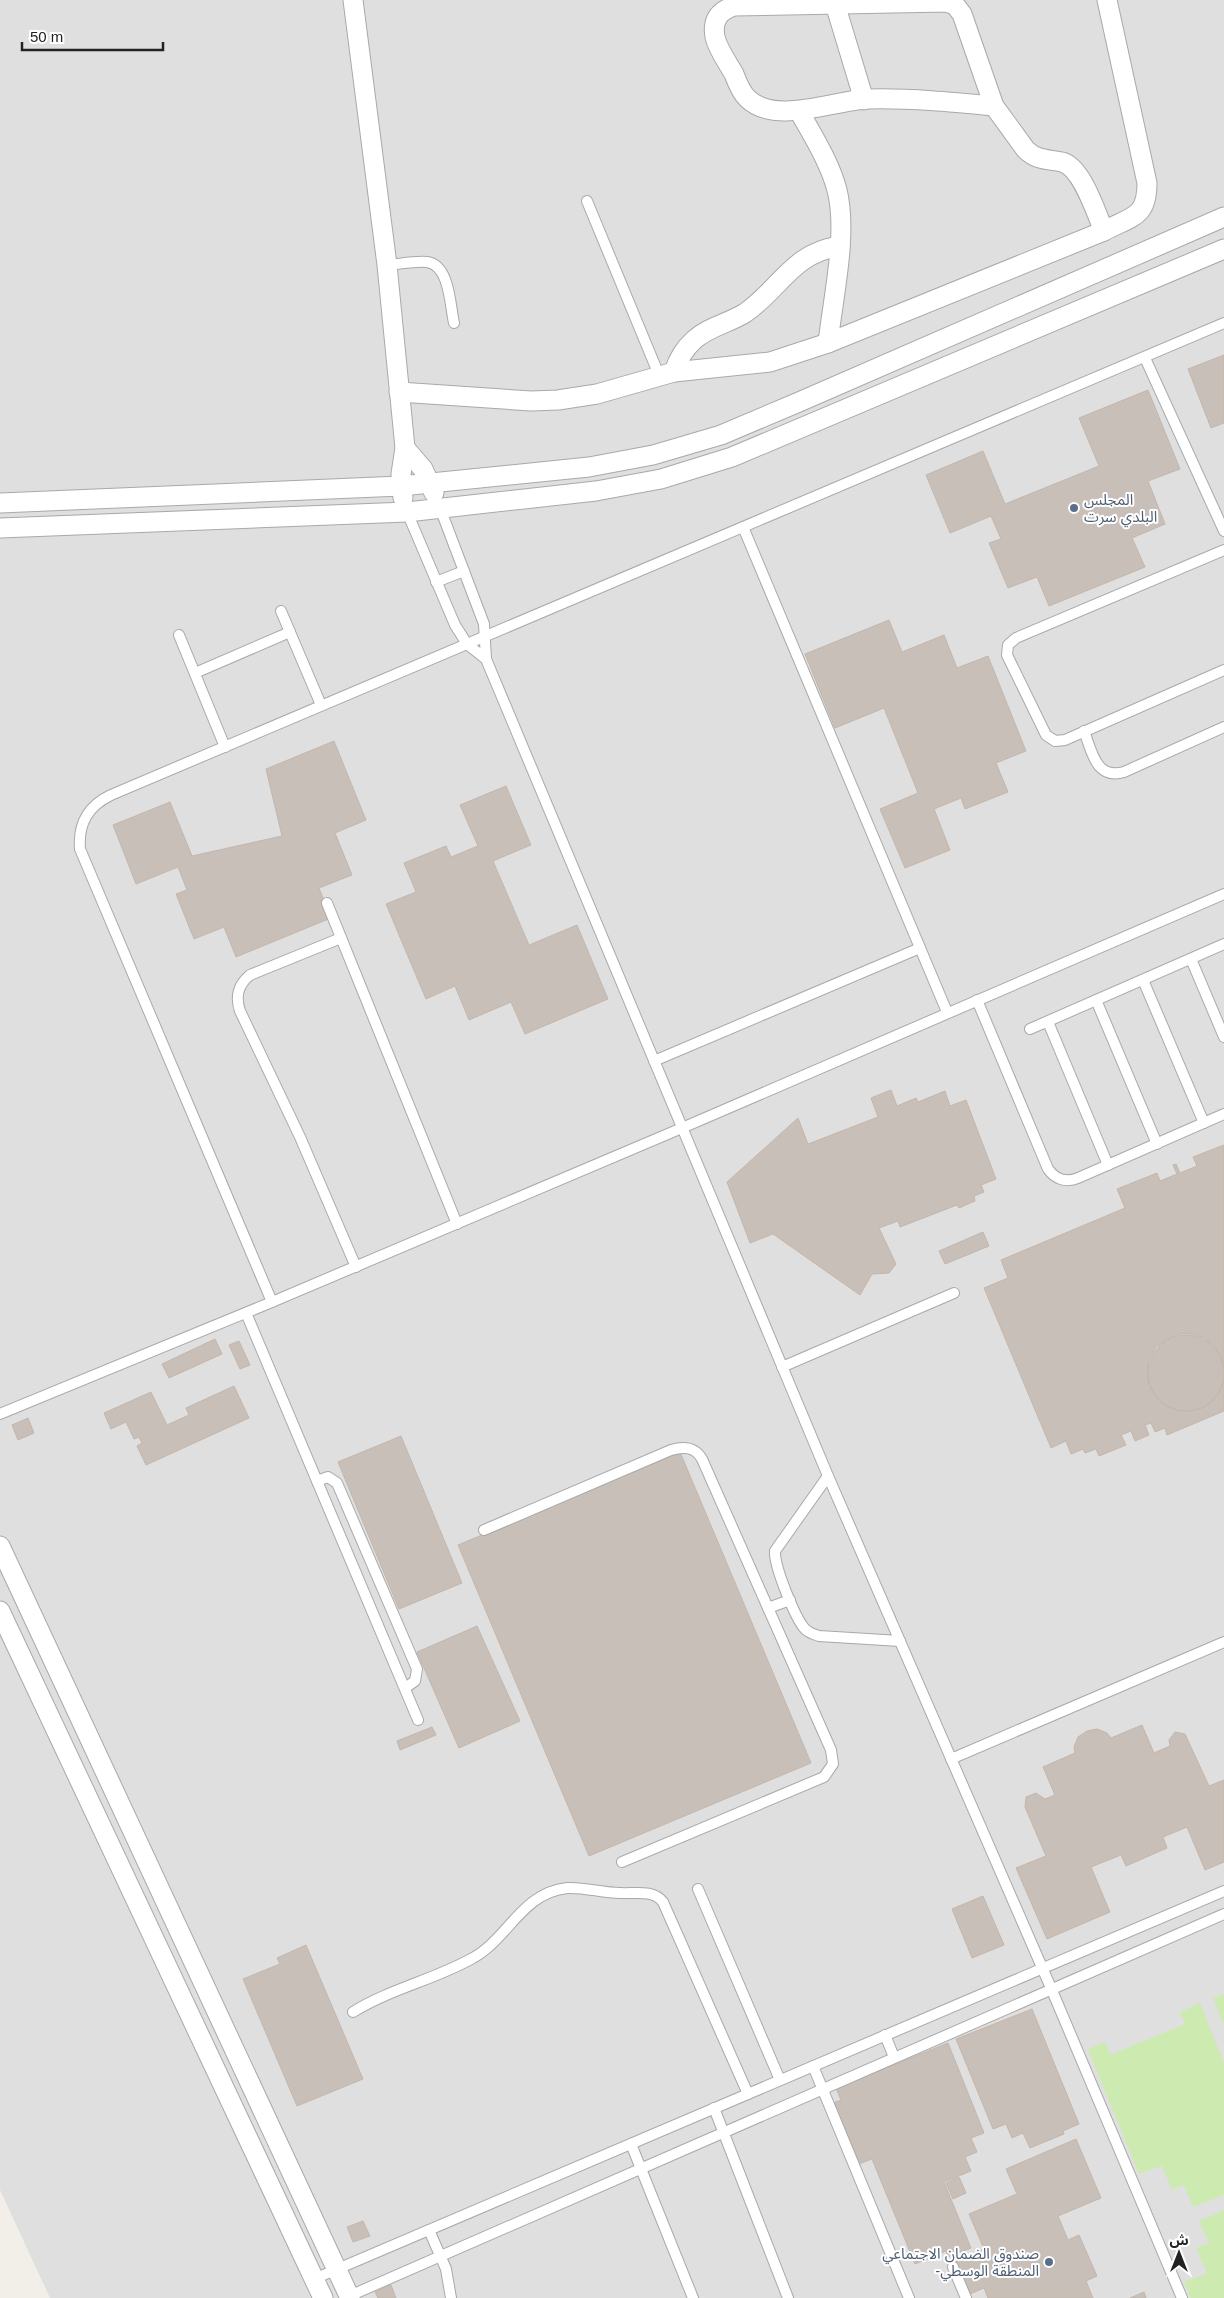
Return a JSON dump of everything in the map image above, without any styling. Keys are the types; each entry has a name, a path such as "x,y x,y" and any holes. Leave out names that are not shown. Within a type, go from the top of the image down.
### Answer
{"street":[{"path":"353,0 387,266 405,448 402,486 407,512"},
{"path":"399,392 531,401 558,400 597,394 667,374 770,362 828,342 1104,230 1141,211 1145,203 1146,184 1107,0"},
{"path":"994,106 916,99 864,100 800,111 767,108 754,104 745,97 716,41 714,29 716,18 724,9 734,6 946,2 954,5 962,14 994,106 1026,150 1033,156 1041,160 1063,162 1072,167 1079,175 1104,230"},
{"path":"835,4 864,100"},
{"path":"800,111 832,174 837,189 842,221 828,342"},
{"path":"0,502 402,486 589,467 653,456 721,435 1224,217"},
{"path":"667,374 695,339 735,318 756,304 806,256 828,247 840,246"},
{"path":"0,528 407,512 605,489 661,479 732,457 1224,249"},
{"path":"405,448 423,469 440,508"},
{"path":"0,1546 348,2297"},
{"path":"0,1611 323,2298"}],"lane":[{"path":"587,201 667,374"},
{"path":"387,266 424,262 438,267 444,275 454,323"},
{"path":"272,1302 80,848 79,835 82,822 89,810 99,801 225,746 1146,358 1224,323"},
{"path":"1146,358 1224,530"},
{"path":"440,508 480,614 485,635 486,659 828,1476 1042,1968 1182,2298"},
{"path":"407,512 455,626 467,644 486,659"},
{"path":"743,527 947,1012"},
{"path":"1224,550 1016,638 1008,645 1007,654 1046,735 1054,741 1065,740 1224,670"},
{"path":"436,582 464,571"},
{"path":"281,612 321,705"},
{"path":"195,673 290,632"},
{"path":"179,635 225,746"},
{"path":"1084,731 1099,768 1108,774 1114,774 1124,772 1224,727"},
{"path":"0,1414 356,1267 1224,894"},
{"path":"327,903 457,1224"},
{"path":"341,938 250,975 240,985 237,998 240,1011 300,1137 356,1267"},
{"path":"1030,1030 1224,944"},
{"path":"654,1061 920,948"},
{"path":"1191,959 1224,1037"},
{"path":"1143,980 1204,1123"},
{"path":"977,1000 1050,1173 1064,1180 1074,1180 1224,1114"},
{"path":"1096,1000 1157,1144"},
{"path":"1048,1022 1108,1165"},
{"path":"782,1367 954,1293"},
{"path":"246,1313 418,1720"},
{"path":"484,1530 671,1450 683,1447 699,1454 833,1754 831,1769 820,1779 622,1862"},
{"path":"828,1476 775,1551 775,1560 790,1600 803,1627 810,1633 818,1636 900,1641"},
{"path":"317,1481 328,1477 337,1483 417,1669 416,1677 412,1684 405,1688"},
{"path":"768,1608 790,1600"},
{"path":"951,1759 1224,1642"},
{"path":"353,2012 381,1997 472,1959 493,1944 525,1907 544,1895 560,1889 578,1888 617,1893 650,1894 660,1898 663,1902 748,2094"},
{"path":"698,1889 780,2080"},
{"path":"314,2279 1224,1891"},
{"path":"348,2297 1050,1988 1224,1914"},
{"path":"885,2035 894,2057"},
{"path":"813,2066 909,2298"},
{"path":"714,2108 788,2298"},
{"path":"631,2144 693,2298"},
{"path":"429,2230 446,2269 451,2298"},
{"path":"953,2267 966,2298"}],"shaded area":[{"path":"0,0 1224,0 1224,2298 50,2298 0,2190"}],"green space":[{"path":"1224,1994 1224,2025 1213,1998"},
{"path":"1200,2003 1224,2063 1224,2195 1193,2207 1184,2185 1172,2190 1162,2166 1139,2174 1088,2049 1105,2042 1110,2055 1185,2024 1180,2012"},
{"path":"1224,2210 1224,2298 1191,2298 1184,2282 1207,2273 1196,2248 1209,2243 1199,2221"}],"building":[{"path":"1224,355 1224,423 1211,428 1188,369"},
{"path":"1148,390 1180,469 1148,481 1165,524 1132,538 1145,567 1049,606 1037,577 1008,588 989,543 1001,539 991,516 950,533 926,475 983,451 1005,504 1099,466 1079,418"},
{"path":"889,620 902,652 944,635 957,668 988,656 1026,751 996,763 1008,792 965,809 961,798 934,809 950,850 905,868 880,809 918,793 884,708 835,728 805,654"},
{"path":"334,741 366,820 335,833 352,875 319,888 331,918 236,957 224,927 194,939 176,894 187,890 178,867 136,884 113,825 170,802 192,856 282,836 266,769"},
{"path":"506,786 531,845 493,861 529,945 577,925 608,999 525,1034 511,1002 469,1020 455,986 426,999 386,904 416,892 404,863 446,846 451,857 478,846 460,805"},
{"path":"891,1090 897,1106 916,1098 918,1102 945,1091 950,1106 966,1100 996,1179 981,1185 984,1192 974,1196 975,1201 959,1208 957,1205 900,1227 898,1221 879,1228 896,1264 889,1273 872,1274 860,1295 773,1234 750,1243 727,1182 798,1118 808,1144 878,1117 871,1098"},
{"path":"1224,1145 1224,1367 1221,1356 1214,1346 1204,1338 1192,1334 1180,1334 1167,1339 1156,1347 1149,1359 1147,1372 1149,1385 1156,1397 1166,1406 1177,1410 1190,1411 1202,1408 1212,1401 1220,1391 1224,1380 1224,1411 1167,1435 1165,1428 1155,1432 1151,1423 1145,1425 1149,1435 1135,1441 1131,1431 1121,1435 1126,1445 1099,1456 1096,1449 1085,1453 1083,1449 1071,1454 1066,1441 1051,1448 984,1288 1008,1278 1001,1260 1125,1208 1117,1189 1157,1173 1160,1181 1177,1174 1173,1165 1176,1164 1180,1173 1197,1166 1193,1157"},
{"path":"983,1232 989,1246 945,1264 939,1251"},
{"path":"1179,1335 1193,1335 1207,1341 1218,1352 1222,1358 1224,1373 1222,1388 1213,1400 1201,1409 1179,1411 1165,1405 1154,1394 1148,1380 1148,1366 1154,1352 1165,1341"},
{"path":"215,1339 222,1354 169,1378 162,1364"},
{"path":"239,1341 250,1365 240,1369 229,1345"},
{"path":"234,1386 249,1418 146,1465 137,1446 142,1443 139,1437 134,1439 126,1422 111,1429 104,1413 151,1392 167,1425 189,1415 186,1408"},
{"path":"28,1418 34,1433 18,1440 12,1425"},
{"path":"401,1436 462,1583 399,1609 338,1462"},
{"path":"680,1452 811,1763 589,1856 458,1545"},
{"path":"477,1626 520,1721 459,1748 417,1652"},
{"path":"1142,1725 1154,1753 1170,1746 1169,1740 1175,1732 1185,1734 1209,1786 1224,1780 1224,1862 1205,1870 1187,1827 1163,1837 1167,1848 1126,1866 1121,1855 1091,1867 1110,1912 1047,1939 1016,1868 1046,1856 1025,1807 1026,1797 1036,1793 1045,1799 1055,1795 1043,1767 1075,1753 1074,1747 1078,1737 1087,1731 1097,1729 1107,1733 1111,1738"},
{"path":"432,1727 436,1735 400,1750 397,1741"},
{"path":"983,1896 1004,1945 972,1958 952,1909"},
{"path":"306,1945 363,2079 297,2106 243,1979 280,1964 277,1958"},
{"path":"1032,2009 1079,2124 1063,2131 1064,2134 1030,2148 1023,2133 1012,2138 1006,2124 993,2129 956,2039"},
{"path":"948,2043 984,2133 971,2138 977,2152 965,2157 971,2171 944,2182 971,2248 948,2257 946,2251 915,2264 872,2159 856,2165 831,2104 841,2100 836,2088"},
{"path":"1076,2139 1101,2198 1058,2216 1068,2240 1079,2235 1097,2276 1086,2281 1093,2298 988,2298 984,2288 970,2294 956,2261 984,2249 969,2214 1017,2194 1006,2169"},
{"path":"959,2177 966,2193 953,2199 946,2183"},
{"path":"363,2221 370,2236 353,2242 347,2227"},
{"path":"391,2285 396,2298 378,2298 375,2292"},
{"path":"1144,2292 1146,2298 1130,2298"}],"place":[{"name":"المجلس البلدي سرت","path":"1074,508"},
{"name":"صندوق الضمان الاجتماعي -المنطقة الوسطي","path":"1049,2262"}]}
